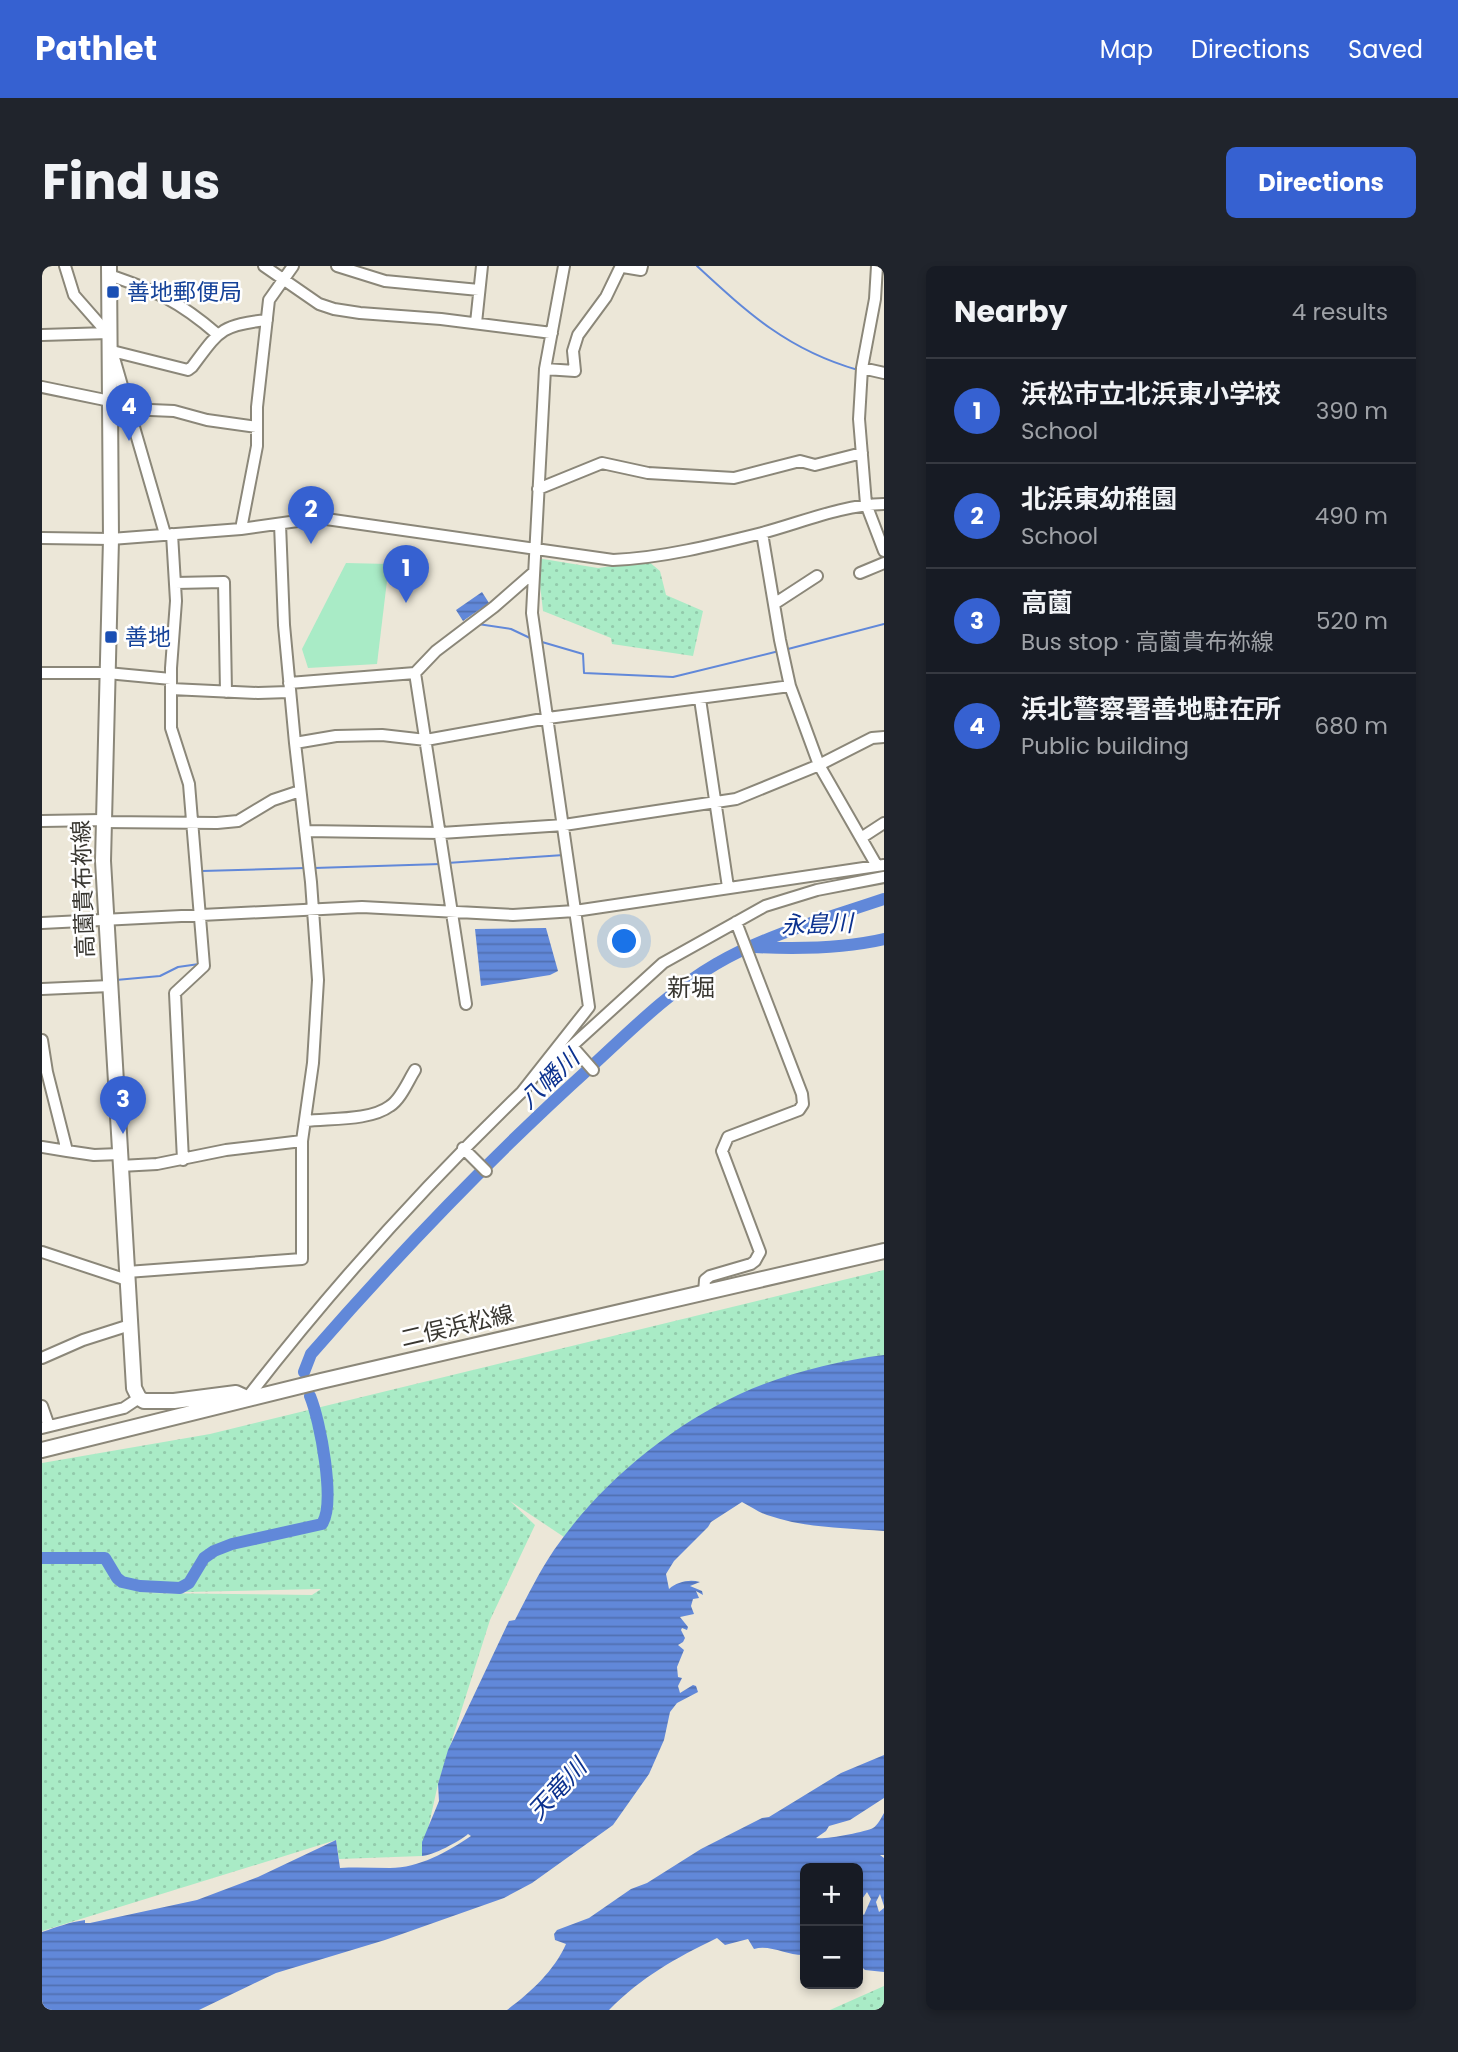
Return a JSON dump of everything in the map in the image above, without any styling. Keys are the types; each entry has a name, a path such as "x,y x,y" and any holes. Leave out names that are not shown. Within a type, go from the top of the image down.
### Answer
{"main road":[{"name":"高薗貴布祢線","path":"109,271 111,539 102,821 134,1388 139,1398"},
{"name":"二俣浜松線","path":"42,1450 247,1398 884,1251"},
{"path":"139,1398 153,1402 236,1392 247,1398"}],"street":[{"path":"65,266 74,295 109,333 127,410 168,534 175,583 170,728 189,784 204,966 179,987 174,1000 183,1160"},
{"path":"264,266 318,303 334,309 552,333"},
{"path":"241,529 257,446 257,410 269,300 293,266"},
{"path":"337,266 385,281 480,290"},
{"path":"477,323 482,266"},
{"path":"521,1093 589,1007 532,612 545,369 564,266"},
{"path":"545,369 575,371 573,351 578,335 606,297 620,268 641,270 642,266"},
{"path":"877,266 879,299 862,368 859,419 866,505 884,551"},
{"path":"109,271 162,294 189,310 217,334"},
{"path":"112,351 188,370 217,334 239,323 267,320"},
{"path":"42,335 109,333"},
{"path":"862,368 884,373"},
{"path":"42,387 110,401"},
{"path":"127,410 174,411 206,420 257,427"},
{"path":"538,489 602,463 648,472 734,478 800,461 814,465 862,453"},
{"path":"42,538 111,539 241,529 307,518 339,519 534,551 593,559 628,560 762,533 832,512 884,504"},
{"path":"42,1252 127,1276 302,1259 302,1141 313,1063 318,980 289,687 280,524"},
{"path":"42,923 362,907 513,915 575,911 880,865 818,765 790,686 762,533"},
{"path":"860,573 884,563"},
{"path":"42,673 107,674 171,684 226,688 289,687 415,673 436,651 494,607 534,572"},
{"path":"774,604 817,576"},
{"path":"175,583 224,582 226,688"},
{"path":"415,673 466,1004"},
{"path":"295,743 336,736 426,740 548,718 790,686"},
{"path":"700,699 727,887"},
{"path":"305,831 441,833 564,825 736,799 818,765 872,738 884,737"},
{"path":"42,821 193,824 237,821 274,800 300,791"},
{"path":"861,838 884,823"},
{"path":"247,1398 293,1338 463,1149 663,963 765,906 788,897 884,877"},
{"path":"704,1293 705,1280 710,1276 751,1264 760,1252 722,1151 724,1143 728,1137 799,1110 803,1104 802,1094 736,922"},
{"path":"42,989 110,986"},
{"path":"42,1040 47,1072 68,1151"},
{"path":"572,1046 593,1070"},
{"path":"305,1121 353,1117 374,1113 390,1106 415,1070"},
{"path":"42,1147 120,1160 183,1160 226,1150 302,1141"},
{"path":"463,1149 486,1171"},
{"path":"42,1358 83,1340 130,1325"},
{"path":"42,1406 45,1427 124,1408 139,1398"}],"green space":[{"path":"537,558 598,568 648,561 660,571 666,595 703,611 693,656 612,644 611,638 543,611"},
{"path":"346,563 389,564 377,664 308,668 302,649"},
{"path":"884,1270 884,1364 618,1479 564,1537 510,1501 535,1525 490,1620 438,1784 422,1856 339,1859 336,1840 42,1931 42,1463 210,1434","holes":["321,1589 312,1595 140,1593"]},
{"path":"884,1986 884,2010 830,2010"}],"water":[{"path":"482,592 489,603 463,621 456,610"},
{"path":"546,928 558,971 550,975 481,986 475,929"},
{"name":"天竜川","path":"884,1355 884,1531 795,1523 764,1514 742,1502 711,1522 674,1561 666,1574 669,1589 683,1582 696,1581 700,1582 690,1586 702,1591 703,1595 696,1591 699,1598 693,1599 691,1606 694,1614 680,1617 688,1627 687,1630 682,1628 685,1638 678,1645 684,1650 677,1667 678,1677 682,1678 678,1686 680,1693 693,1685 698,1692 677,1703 670,1712 664,1740 649,1774 613,1825 532,1883 504,1898 385,1940 276,1973 199,2010 42,2010 42,1932 79,1921 90,1923 197,1900 258,1877 336,1840 340,1868 390,1868 422,1862 471,1836 468,1834 446,1848 422,1856 422,1842 439,1801 438,1784 448,1750 509,1621 515,1620 543,1567 572,1526 637,1460 687,1423 713,1408 740,1394 792,1374"},
{"path":"884,1755 884,1798 850,1820 829,1826 816,1838 869,1830 884,1813 884,1855 880,1855 884,1858 884,1906 880,1894 876,1902 879,1912 884,1908 884,1972 863,1968 863,1914 871,1899 867,1892 863,1898 863,1863 800,1863 800,1955 766,1948 754,1949 748,1939 725,1945 717,1938 660,1969 634,1987 609,2010 507,2010 541,1980 561,1954 566,1944 555,1940 554,1934 557,1930 589,1918 631,1889 647,1883 701,1849 769,1817 841,1773"}],"waterway":[{"path":"697,266 752,315 790,341 833,362 858,370"},
{"path":"478,624 511,629 530,638"},
{"path":"788,649 884,624"},
{"path":"542,642 583,654 584,673 673,677 779,651"},
{"path":"447,863 564,855"},
{"path":"314,868 441,864"},
{"path":"202,871 305,868"},
{"name":"八幡川","path":"304,1372 311,1354 448,1205 556,1099 667,998 699,974 736,953 798,927 884,899"},
{"name":"永島川","path":"755,947 820,948 884,939"},
{"path":"116,980 160,976 178,967 199,964"},
{"name":"八幡川","path":"42,1558 105,1558 122,1582 140,1586 180,1588 189,1583 204,1558 214,1551 232,1544 322,1524 326,1513 327,1481 322,1442 310,1396"}],"place":[{"name":"善地郵便局","path":"113,292"},
{"name":"浜北警察署善地駐在所","path":"129,441"},
{"name":"北浜東幼稚園","path":"311,544"},
{"name":"浜松市立北浜東小学校","path":"406,603"},
{"name":"善地","path":"111,637"},
{"name":"高薗","path":"123,1134"}],"district":[{"name":"新堀","path":"691,987"}]}
